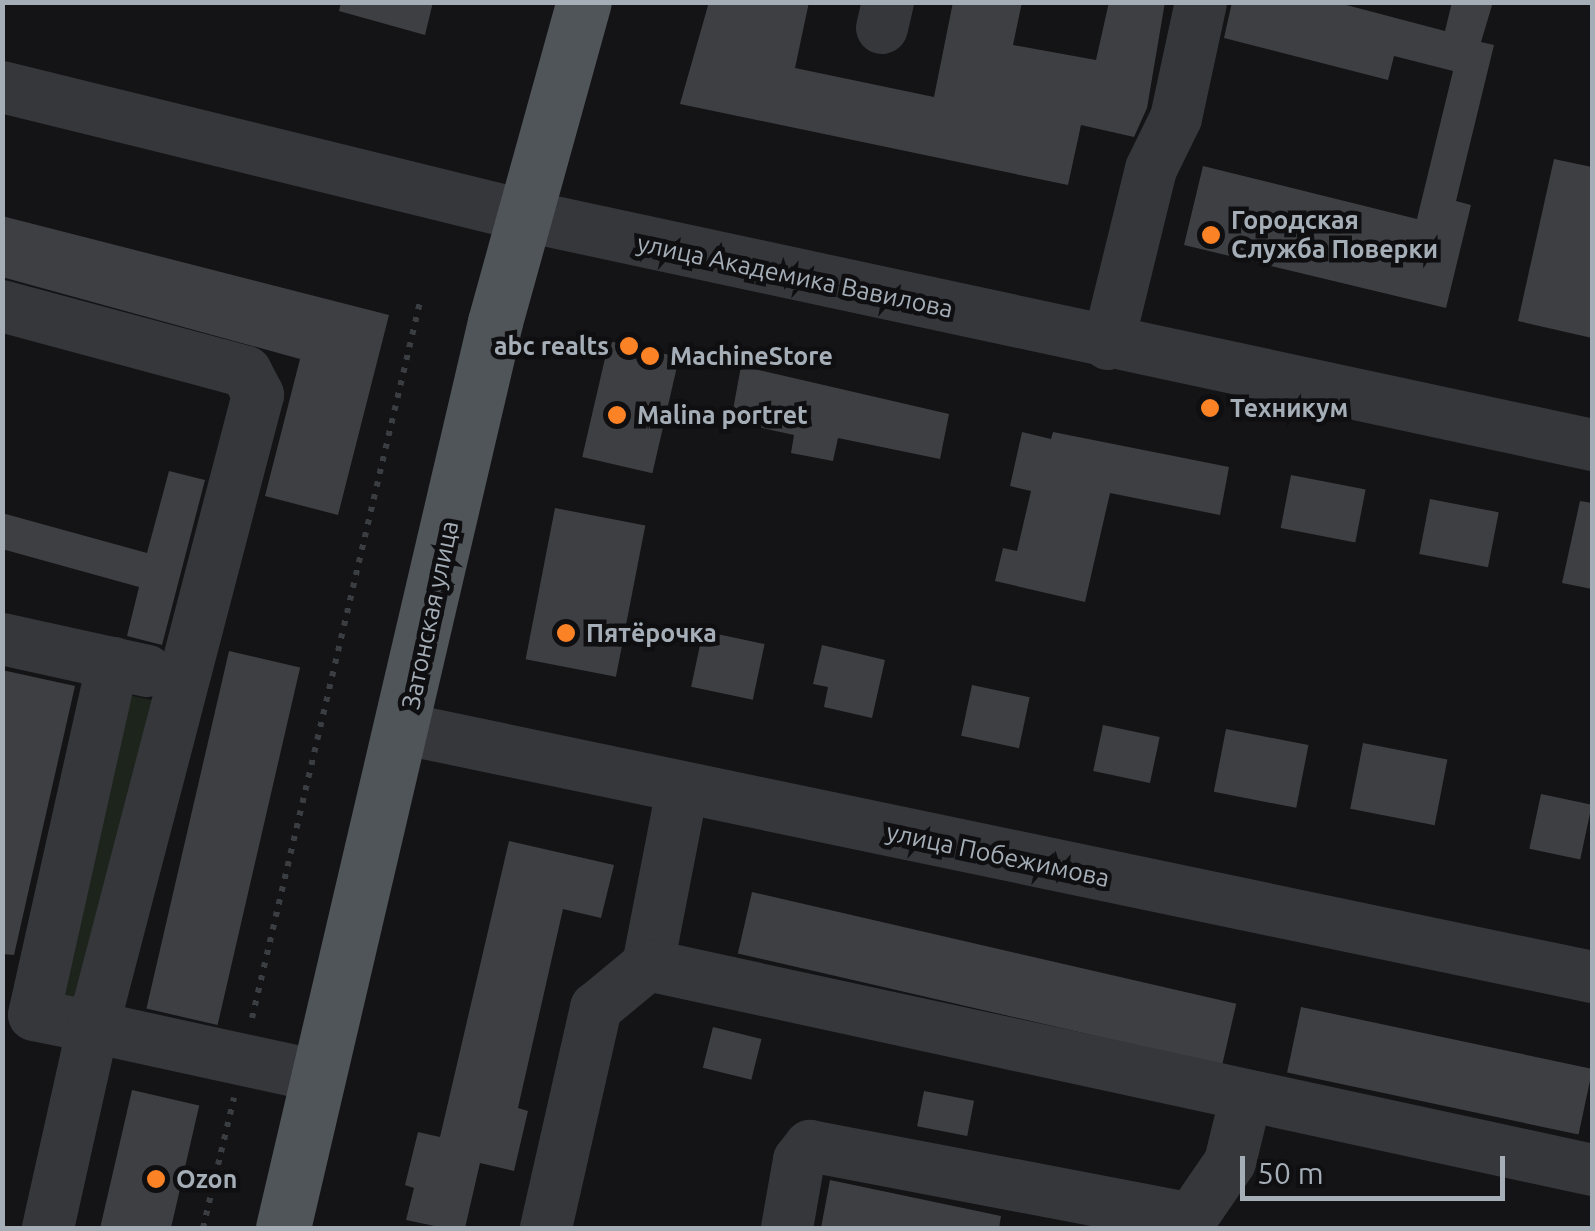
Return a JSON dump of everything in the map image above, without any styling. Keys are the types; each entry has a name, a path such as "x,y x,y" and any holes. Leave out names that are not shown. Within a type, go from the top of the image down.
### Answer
{"main road":[{"name":"Затонская улица","path":"283,1228 405,730 495,322 584,2"}],"street":[{"path":"1108,344 1151,169 1176,118 1201,2"},
{"name":"улица Академика Вавилова","path":"2,87 526,216 1592,445"},
{"path":"2,306 246,372 258,395 178,679 92,1027 48,1228"},
{"path":"2,639 178,679"},
{"path":"113,663 34,1015 318,1076"},
{"name":"улица Побежимова","path":"405,730 1592,978"},
{"path":"546,1228 596,1008 648,966 682,790"},
{"path":"648,966 1592,1170"},
{"path":"787,1228 799,1160 810,1146 1191,1218 1230,1162 1246,1098"}],"path":[{"path":"203,1228 420,302"}],"shaded area":[{"path":"123,694 155,701 89,1015 56,1008"}],"building":[{"path":"341,2 433,2 425,35 339,11"},
{"path":"709,2 809,2 795,68 934,97 953,2 1022,2 1013,45 1096,60 1109,2 1165,2 1147,108 1134,137 1081,125 1068,185 680,104"},
{"path":"1232,2 1335,2 1445,31 1452,2 1493,2 1481,42 1494,45 1456,201 1471,205 1446,308 1184,245 1203,166 1417,219 1453,71 1394,56 1388,80 1224,38"},
{"path":"1554,159 1592,167 1592,338 1518,321"},
{"path":"2,216 389,315 338,515 265,496 300,359 2,277"},
{"path":"609,341 679,357 652,473 582,457"},
{"path":"741,366 949,414 940,459 838,438 833,461 791,453 794,435 731,421"},
{"path":"1022,432 1051,439 1053,432 1229,467 1220,515 1110,493 1085,602 995,581 1003,548 1017,551 1031,491 1010,486"},
{"path":"169,471 205,480 162,645 127,636 139,587 2,549 2,513 147,553"},
{"path":"1291,475 1366,490 1355,543 1281,528"},
{"path":"1430,499 1499,512 1488,567 1419,554"},
{"path":"1580,501 1592,503 1592,589 1562,583"},
{"path":"555,508 645,526 616,677 526,659"},
{"path":"703,631 765,644 753,700 691,687"},
{"path":"822,645 885,660 872,718 824,707 828,687 813,684"},
{"path":"229,651 300,667 218,1025 146,1009"},
{"path":"2,670 75,686 14,955 2,954"},
{"path":"972,685 1030,697 1019,748 961,736"},
{"path":"1103,725 1160,737 1150,783 1093,771"},
{"path":"1226,729 1308,745 1296,808 1214,792"},
{"path":"1363,743 1447,759 1435,825 1350,809"},
{"path":"1541,794 1592,805 1580,860 1529,849"},
{"path":"509,841 614,865 601,918 563,909 518,1108 528,1111 514,1171 480,1163 465,1228 406,1220 414,1188 405,1185 418,1132 440,1137"},
{"path":"752,892 1236,1004 1222,1065 738,953"},
{"path":"1301,1007 1592,1069 1579,1134 1287,1073"},
{"path":"713,1027 762,1039 751,1080 703,1068"},
{"path":"132,1090 199,1106 171,1228 100,1228"},
{"path":"924,1091 974,1101 967,1136 917,1126"},
{"path":"830,1180 1001,1216 999,1228 821,1228"}],"place":[{"name":"Городская Служба Поверки","path":"1211,235"},
{"name":"abc realts","path":"629,346"},
{"name":"MachineStore","path":"650,356"},
{"name":"Техникум","path":"1210,408"},
{"name":"Malina portret","path":"617,415"},
{"name":"Пятёрочка","path":"566,633"},
{"name":"Ozon","path":"156,1179"}]}
